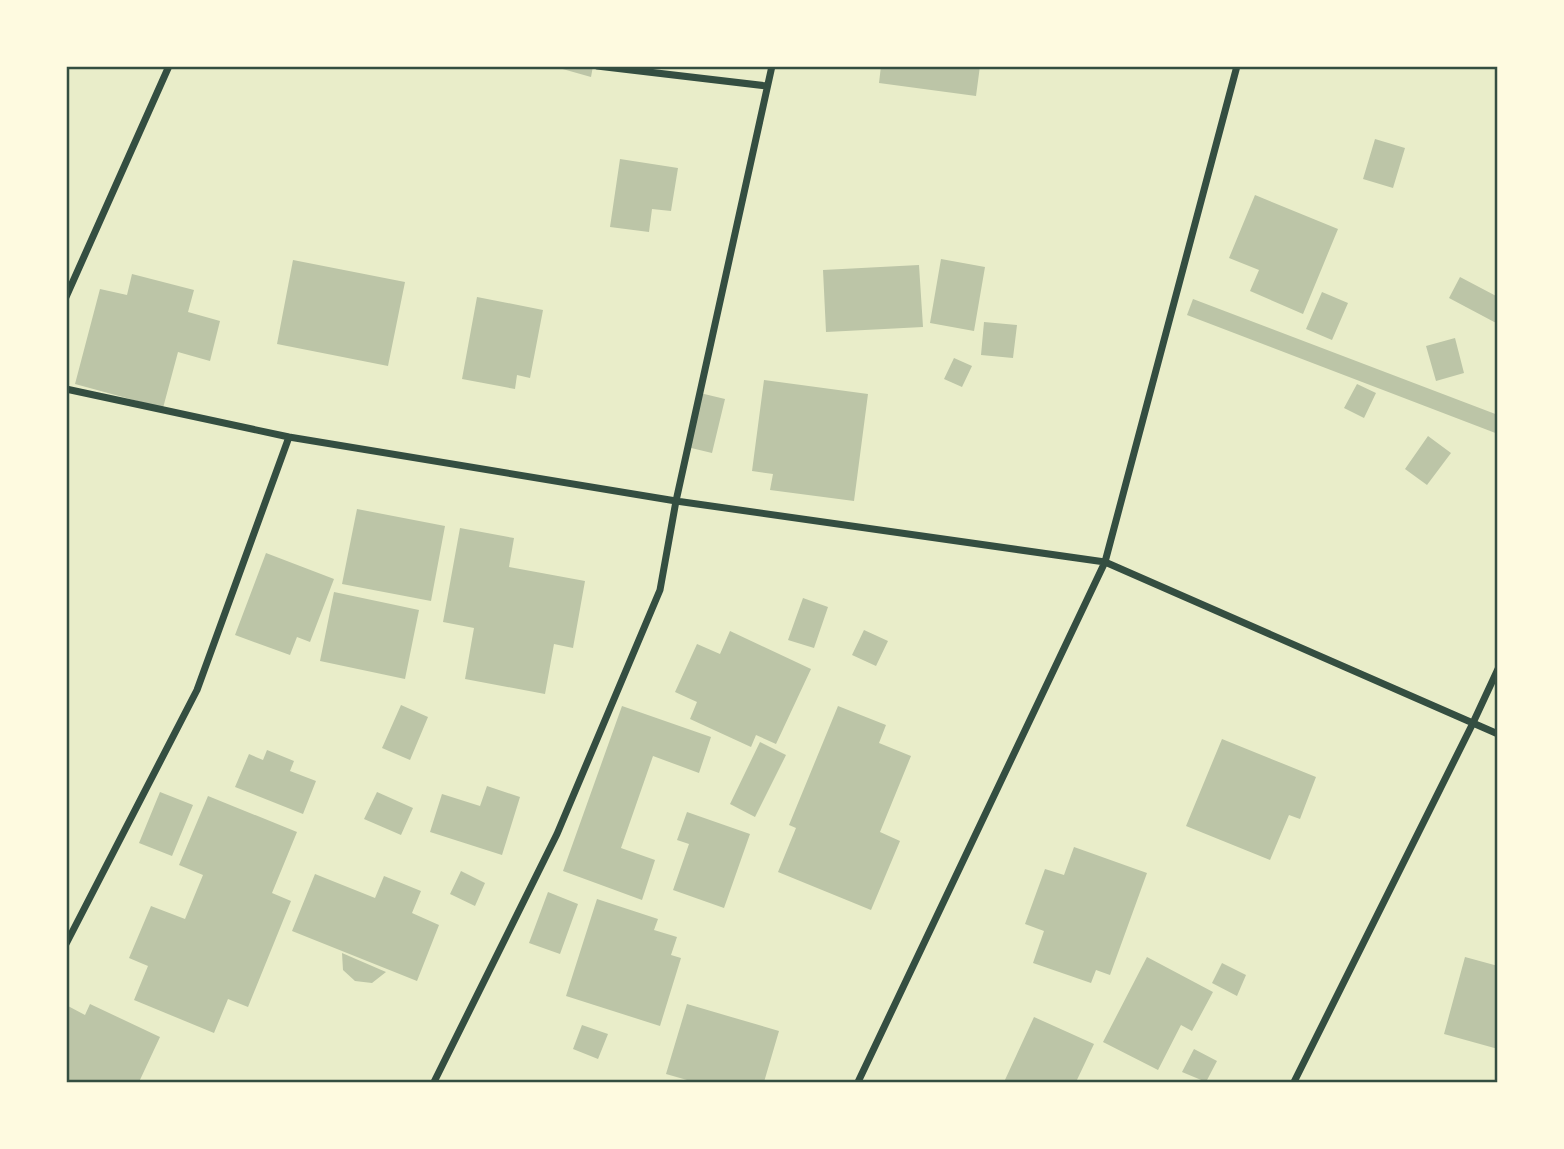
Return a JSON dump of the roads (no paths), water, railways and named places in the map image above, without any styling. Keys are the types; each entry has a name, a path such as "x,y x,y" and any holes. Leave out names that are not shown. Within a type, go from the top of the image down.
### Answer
{"street":[{"path":"66,297 169,66"},
{"path":"597,66 767,86"},
{"path":"434,1083 557,834 660,590 676,501 772,66"},
{"path":"858,1083 1105,562 1237,66"},
{"path":"66,389 289,438 676,501 1105,562 1497,734"},
{"path":"66,944 197,690 289,438"},
{"path":"1294,1083 1472,725 1497,669"}]}
